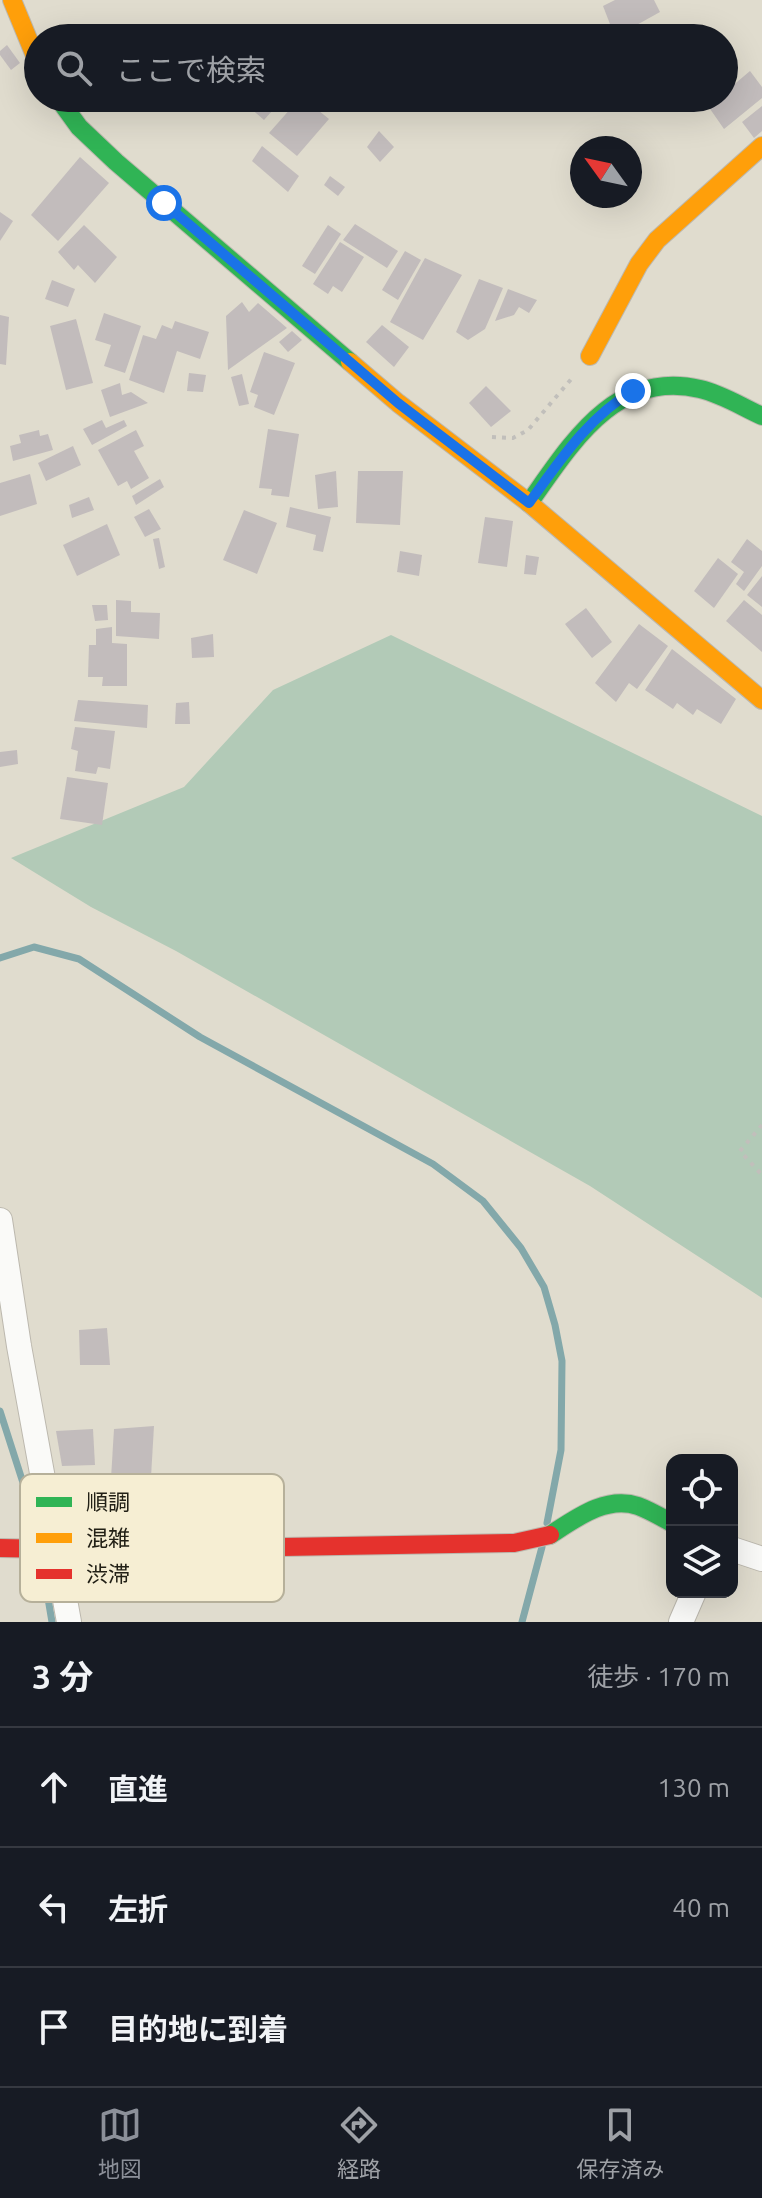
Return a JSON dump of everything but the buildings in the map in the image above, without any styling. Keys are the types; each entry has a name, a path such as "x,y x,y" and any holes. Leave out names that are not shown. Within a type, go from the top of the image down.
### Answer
{"street":[{"path":"12,0 24,29"},
{"path":"68,112 79,127 116,162 398,403 529,503 762,700"},
{"path":"590,356 639,264 657,240 762,146"},
{"path":"529,503 588,426 611,403 633,391 665,384 699,389 762,416"},
{"path":"0,1220 35,1474"},
{"path":"284,1546 514,1543 543,1536 590,1510 616,1504 636,1505 666,1520"},
{"path":"0,1548 20,1548"},
{"path":"738,1551 762,1559"},
{"path":"681,1622 691,1598"},
{"path":"62,1602 69,1622"}],"path":[{"path":"480,433 513,438 528,430 590,356"},
{"path":"762,1125 740,1151 762,1175"}],"green space":[{"path":"391,635 762,816 762,1298 590,1186 176,951 91,907 11,858 184,787 273,690"}],"waterway":[{"path":"0,958 34,947 79,959 200,1037 433,1164 483,1201 521,1248 544,1287 555,1325 562,1361 561,1450 547,1523"},
{"path":"0,1411 20,1474"},
{"path":"522,1622 542,1547"},
{"path":"49,1602 52,1622"}],"traffic: fast":[{"path":"68,112 79,127 116,162 350,362"},
{"path":"529,503 561,457 598,416 643,390 670,386 700,389 762,416"},
{"path":"550,1535 591,1510 614,1504 638,1506 666,1520"}],"traffic: slow":[{"path":"12,0 24,29"},
{"path":"590,356 639,264 657,240 762,146"},
{"path":"350,362 398,403 529,503 762,700"}],"traffic: jam":[{"path":"284,1547 514,1543 550,1535"},
{"path":"0,1548 20,1548"}],"route":[{"path":"164,203 398,403 529,503 588,426 611,403 633,391"}]}
